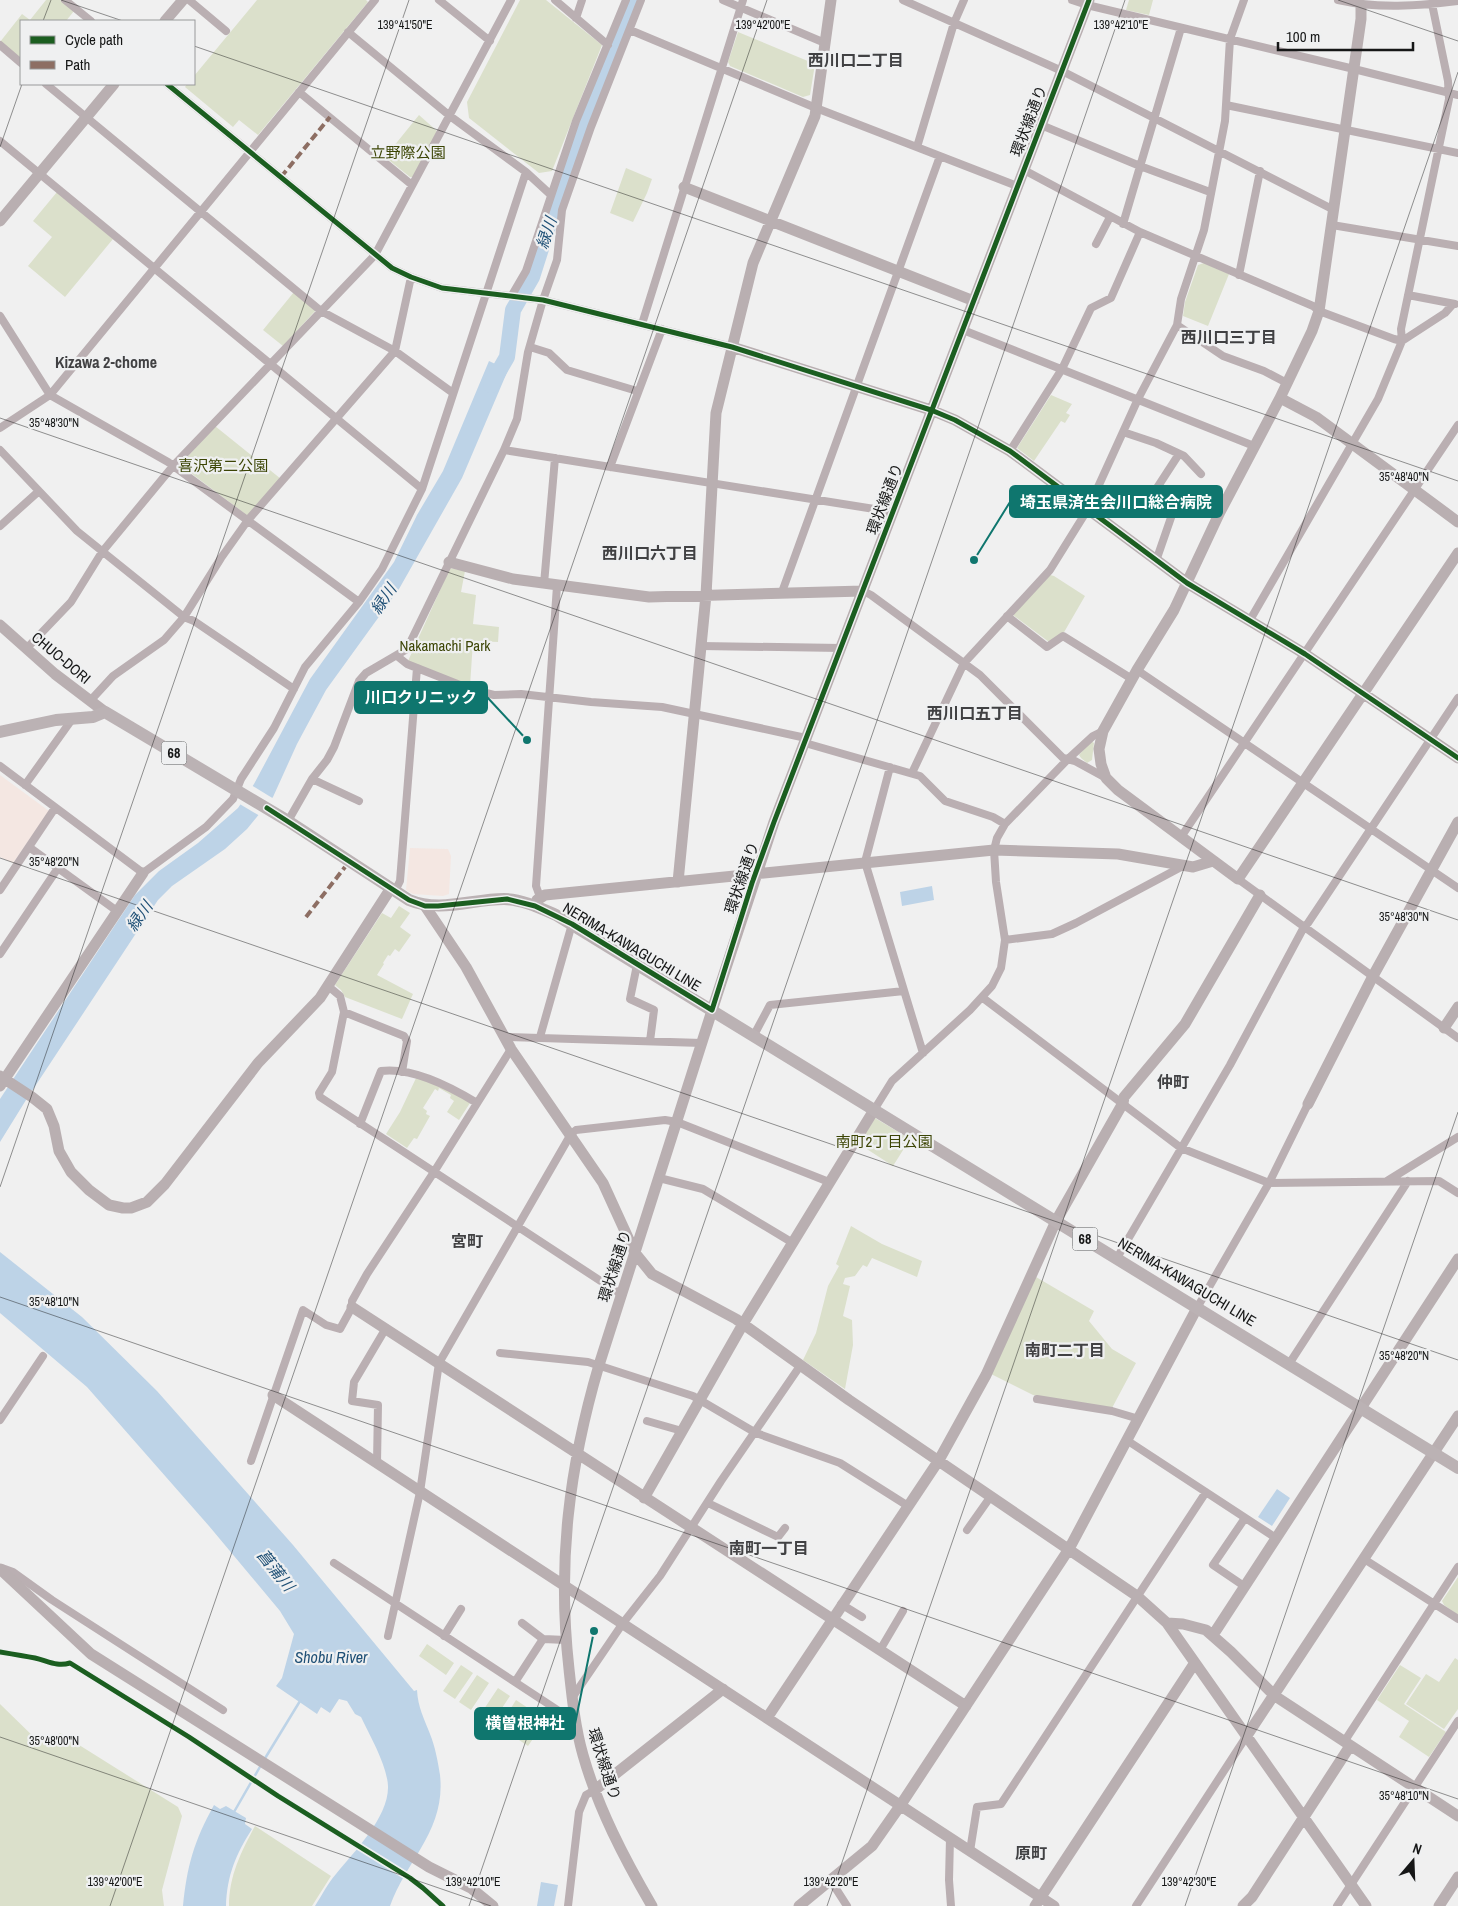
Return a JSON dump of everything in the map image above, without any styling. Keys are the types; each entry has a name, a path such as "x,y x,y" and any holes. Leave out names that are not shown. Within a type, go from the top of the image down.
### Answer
{"main road":[{"name":"68","path":"105,712 240,792"},
{"path":"0,732 93,716 105,712"},
{"name":"NERIMA-KAWAGUCHI LINE","path":"240,792 288,821 408,900 425,906 451,906 507,899 537,902 1458,1468"}],"street":[{"path":"65,0 90,20"},
{"path":"166,20 183,0"},
{"path":"189,0 226,31"},
{"path":"0,428 50,395 375,0"},
{"path":"439,0 490,41"},
{"path":"26,649 71,602 102,552 173,466 375,255 511,0"},
{"path":"555,0 608,45"},
{"path":"576,18 582,0"},
{"path":"512,295 526,271 576,121 626,0"},
{"path":"288,821 312,779 334,747 360,681 366,674 407,649 504,450 517,419 530,347 542,300 557,260 562,210 591,127 641,0"},
{"path":"723,0 742,4 825,43"},
{"path":"678,882 706,595 716,413 753,263 815,116 831,0"},
{"path":"903,0 1062,71 1218,149 1334,210"},
{"path":"916,147 954,23 964,0"},
{"path":"1072,0 1458,95"},
{"path":"912,773 964,663 1050,570 1088,509 1138,399 1177,325 1181,299 1204,230 1218,149 1225,121 1230,39 1244,0"},
{"path":"1338,0 1398,6 1458,1"},
{"name":"環状線通り","path":"652,1906 616,1840 595,1790 583,1754 575,1717 566,1640 563,1585 568,1516 576,1453 599,1365 756,874 931,410 1088,3"},
{"path":"1106,778 1101,764 1099,749 1103,731 1134,674 1174,610 1220,512 1280,398 1312,331 1319,311 1346,130 1361,19 1361,3"},
{"path":"642,324 742,4"},
{"path":"1250,620 1378,399 1402,341 1401,328 1449,93 1432,4"},
{"path":"1123,224 1182,28"},
{"path":"630,30 816,108 1017,186"},
{"path":"348,32 450,116 526,172 551,195"},
{"path":"0,45 20,62"},
{"path":"47,85 321,311 395,351 453,393"},
{"path":"0,221 113,85"},
{"path":"168,85 375,255 392,268 411,277 442,288 542,300 732,347 931,410 955,420 1010,451 1088,509 1099,515 1156,561 1187,583 1305,654 1458,758"},
{"path":"299,92 412,185"},
{"path":"1226,105 1458,153"},
{"path":"1041,125 1140,166 1210,192"},
{"path":"0,141 422,489"},
{"path":"782,592 940,156"},
{"path":"1024,170 1140,232 1312,306 1319,311 1402,341"},
{"path":"1239,275 1260,171"},
{"path":"417,668 400,881 320,998 258,1063 152,1198 140,1205 123,1208 109,1205 79,1181 71,1172 59,1151 54,1126 47,1109 32,1096 3,1081 143,873 206,827 240,792 241,779 274,728 306,668 359,602 382,569 422,489 526,172"},
{"path":"684,187 974,301"},
{"path":"1096,244 1110,217"},
{"path":"1332,225 1458,246"},
{"path":"1010,451 1062,369 1091,308 1112,298 1140,232"},
{"path":"90,701 113,676 164,640 184,617 221,558 248,520 337,420 395,351 411,277"},
{"path":"1408,295 1455,304"},
{"path":"1402,341 1445,313 1455,304"},
{"path":"0,316 3,328 50,395 173,466 359,602"},
{"path":"1177,325 1223,356 1264,371 1287,383"},
{"path":"610,467 637,391 662,329"},
{"path":"963,330 1254,446"},
{"path":"530,347 549,353 567,370 637,391"},
{"path":"1280,398 1316,417 1458,522"},
{"path":"1180,836 1305,654 1458,425"},
{"path":"1123,432 1156,443 1184,456 1201,474"},
{"path":"0,450 77,531 102,552 184,617 194,621 294,689"},
{"path":"504,450 893,512"},
{"path":"1156,561 1175,506 1153,494 1179,454"},
{"path":"544,584 555,458"},
{"path":"0,526 39,491"},
{"path":"1238,879 1458,553"},
{"path":"449,562 513,579 649,597 863,591 879,600 980,675 1063,758 1076,761 1106,778 1118,790 1213,861 1458,1038"},
{"path":"537,902 536,886 557,586"},
{"path":"1007,616 1047,647 1063,636 1134,674 1244,742 1458,888"},
{"name":"CHUO-DORI","path":"0,625 26,649 105,712"},
{"path":"701,646 841,648"},
{"path":"397,656 400,660 417,668 470,689 486,693 662,707 806,741 920,776 944,801 993,817 1005,824"},
{"path":"1117,1258 1232,1062 1304,927 1458,698"},
{"path":"25,784 73,718"},
{"path":"644,1498 743,1324 892,1082 983,998 997,977 1001,968 1005,940 996,882 994,850 997,838 1005,824 1068,758 1093,736 1103,731"},
{"path":"0,766 143,873"},
{"path":"890,767 866,862 923,1053"},
{"path":"312,779 358,801"},
{"path":"0,890 56,808"},
{"path":"799,1906 872,1846 1069,1549 1197,1308 1269,1183 1372,976 1458,822"},
{"path":"29,847 117,911"},
{"path":"537,902 545,895 994,850 1118,854 1193,867 1213,861"},
{"path":"1005,940 1052,934 1183,866"},
{"path":"0,954 58,868"},
{"path":"767,1718 939,1460 986,1375 1056,1221 1123,1104 1124,1097 1185,1024 1260,895"},
{"path":"425,906 454,948 511,1049 603,1183 635,1253 652,1274 743,1324 800,1366 1137,1596 1167,1623 1366,1906"},
{"path":"540,1037 572,924"},
{"path":"637,964 630,999 654,1010 650,1041"},
{"path":"328,986 340,996 344,1012 332,1072 319,1093 320,1097 622,1295"},
{"path":"754,1035 770,1005 904,991"},
{"path":"983,998 1181,1148 1269,1183 1439,1181 1458,1193"},
{"path":"1444,1028 1458,1007"},
{"path":"344,1012 404,1036 407,1041 402,1072"},
{"path":"504,1037 702,1043"},
{"path":"251,1461 303,1310 326,1325 340,1329 352,1307 352,1301 367,1274 511,1049"},
{"path":"360,1124 381,1071 420,1075 455,1089 477,1103"},
{"path":"388,1636 420,1492 440,1363 571,1134 576,1130 665,1120 677,1122 829,1182"},
{"path":"1386,1182 1458,1137"},
{"path":"659,1178 703,1189 793,1243"},
{"path":"1289,1364 1408,1181"},
{"path":"1213,1635 1458,1259"},
{"path":"352,1307 966,1706"},
{"path":"376,1463 378,1405 352,1401 354,1382 386,1328"},
{"path":"500,1353 588,1362 700,1400 756,1433 840,1463 908,1506"},
{"path":"0,1420 43,1356"},
{"path":"572,1698 623,1623 660,1576 800,1366"},
{"path":"273,1395 970,1851 1038,1901 1054,1906"},
{"path":"1037,1399 1139,1418"},
{"path":"1136,1906 1458,1416"},
{"path":"647,1421 682,1432"},
{"path":"1128,1441 1276,1538"},
{"path":"970,1851 977,1808 1001,1804 1206,1492"},
{"path":"967,1530 991,1496"},
{"path":"708,1503 778,1537 785,1528"},
{"path":"1244,1586 1214,1565 1245,1518"},
{"path":"1364,1558 1458,1619"},
{"path":"334,1563 515,1682 559,1710 575,1717"},
{"path":"1242,1906 1252,1897 1304,1819 1347,1744 1458,1567"},
{"path":"0,1568 13,1572 52,1600 224,1710"},
{"path":"0,1568 91,1654 354,1818 430,1868 471,1888 493,1906"},
{"path":"842,1604 862,1617"},
{"path":"444,1636 461,1609"},
{"path":"880,1650 903,1611"},
{"path":"522,1623 543,1638 566,1640"},
{"path":"1167,1623 1183,1624 1206,1630 1274,1696 1458,1816"},
{"path":"515,1682 543,1638"},
{"path":"1038,1901 1194,1664"},
{"path":"568,1906 580,1812 586,1795 595,1790 723,1689"},
{"path":"1337,1906 1458,1720"},
{"path":"950,1838 948,1880 951,1906"},
{"path":"1439,1906 1458,1877"},
{"path":"831,1880 848,1906"}],"shaded area":[{"path":"0,775 49,811 13,863 0,857"},
{"path":"410,848 448,849 451,856 449,894 443,896 413,894 406,890"}],"green space":[{"path":"46,0 60,0 74,11 67,20 30,20"},
{"path":"257,0 366,0 368,2 258,135 239,120 233,127 185,87 186,85 195,85 195,75"},
{"path":"520,0 546,0 602,45 552,171 539,173 469,118 467,102"},
{"path":"1129,0 1153,0 1149,15 1126,10"},
{"path":"22,14 30,20 20,20 20,58 0,42"},
{"path":"738,32 815,64 810,95 803,97 730,66 728,62"},
{"name":"立野際公園","path":"419,115 437,131 413,177 410,177 385,157"},
{"path":"626,168 652,179 633,222 610,213"},
{"path":"57,192 113,239 65,297 28,266 52,237 33,221"},
{"path":"1204,263 1229,274 1208,326 1183,316 1185,302 1198,265"},
{"path":"294,292 316,310 283,346 263,330"},
{"path":"1051,395 1072,404 1066,413 1070,415 1065,423 1061,421 1034,461 1017,448"},
{"name":"喜沢第二公園","path":"215,426 281,479 248,516 180,465"},
{"name":"Nakamachi Park","path":"450,568 465,571 461,592 476,595 473,624 499,627 498,642 473,641 470,686 408,661"},
{"path":"1050,575 1085,596 1063,634 1049,642 1013,615"},
{"path":"1091,741 1094,743 1092,760 1087,763 1079,755"},
{"path":"399,906 410,913 400,927 411,935 399,952 395,949 390,956 388,955 377,975 413,994 402,1019 345,997 335,985 382,913 391,918"},
{"path":"417,1076 450,1090 470,1103 459,1120 447,1112 454,1101 450,1098 451,1095 439,1088 438,1091 435,1089 423,1108 427,1111 426,1114 430,1116 417,1139 414,1138 407,1148 386,1134 400,1112"},
{"name":"南町2丁目公園","path":"875,1118 910,1139 893,1166 859,1144"},
{"path":"851,1226 882,1244 922,1261 917,1277 872,1258 867,1267 863,1265 855,1276 845,1278 843,1284 850,1286 843,1316 852,1320 853,1345 845,1389 803,1360 816,1333 828,1286 839,1266 836,1264"},
{"path":"1036,1277 1094,1311 1089,1321 1112,1349 1136,1363 1112,1408 1033,1395 991,1374"},
{"path":"1458,1577 1458,1615 1444,1605 1442,1601"},
{"path":"427,1644 454,1663 446,1675 419,1656"},
{"path":"1455,1658 1458,1660 1458,1709 1444,1729 1406,1704 1426,1674 1439,1682"},
{"path":"461,1665 473,1673 455,1699 443,1691"},
{"path":"1400,1665 1421,1678 1404,1704 1446,1732 1429,1757 1399,1737 1409,1721 1377,1700"},
{"path":"477,1675 489,1683 471,1710 459,1702"},
{"path":"498,1688 510,1696 492,1723 480,1715"},
{"path":"516,1700 528,1708 511,1735 499,1727"},
{"path":"0,1704 40,1743 53,1740 60,1733 178,1807 182,1816 162,1890 164,1906 0,1906"},
{"path":"534,1712 546,1720 528,1746 516,1738"},
{"path":"255,1826 331,1876 312,1906 229,1906 234,1874"}],"water":[{"path":"489,361 508,370 462,478 399,589 326,690 297,744 273,797 247,829 225,849 172,886 158,900 0,1142 0,1099 135,895 159,871 198,843 238,808 254,784 310,679 394,562 417,515 443,471"},
{"path":"932,886 934,900 902,906 900,892"},
{"name":"Shobu River","path":"0,1252 82,1317 157,1391 293,1545 414,1691 417,1690 420,1708 436,1754 440,1775 440,1794 437,1812 424,1844 397,1889 390,1906 315,1906 333,1878 361,1845 377,1822 387,1798 388,1786 385,1769 361,1717 355,1714 347,1701 339,1699 330,1713 321,1707 317,1714 276,1686 282,1678 294,1634 280,1611 209,1526 87,1387 0,1313"},
{"path":"1277,1489 1290,1498 1272,1526 1258,1517"},
{"path":"214,1805 220,1809 226,1806 246,1818 245,1824 252,1829 233,1865 228,1884 226,1906 183,1906 192,1854 201,1830"},
{"path":"541,1882 558,1885 554,1906 537,1906"}],"pier":[{"path":"251,785 274,799 260,816 238,803"}],"waterway":[{"name":"緑川","path":"491,385 507,357 513,310 532,277 563,180 633,0"},
{"path":"264,1760 300,1701"},
{"path":"234,1812 261,1765"}],"marked path":[{"path":"281,177 330,117"},
{"path":"306,917 345,867"}],"cycle path":[{"path":"267,808 409,900 425,906 438,906 507,899 535,906 572,924 712,1010 752,883 774,822 1089,0"},
{"path":"168,85 392,268 411,277 442,288 543,300 732,347 931,410 955,420 1010,451 1187,583 1305,654 1458,758"},
{"path":"0,1652 57,1664 70,1663 410,1878 443,1906"}],"place":[{"name":"埼玉県済生会川口総合病院","path":"974,560"},
{"name":"川口クリニック","path":"527,740"},
{"name":"横曽根神社","path":"594,1631"}],"district":[{"name":"西川口二丁目","path":"856,60"},
{"name":"西川口三丁目","path":"1229,337"},
{"name":"Kizawa 2-chome","path":"106,362"},
{"name":"西川口六丁目","path":"650,553"},
{"name":"西川口五丁目","path":"975,713"},
{"name":"仲町","path":"1173,1082"},
{"name":"宮町","path":"467,1241"},
{"name":"南町二丁目","path":"1065,1350"},
{"name":"南町一丁目","path":"769,1548"},
{"name":"原町","path":"1031,1853"}],"water label":[{"name":"菖蒲川","path":"276,1570"}]}
